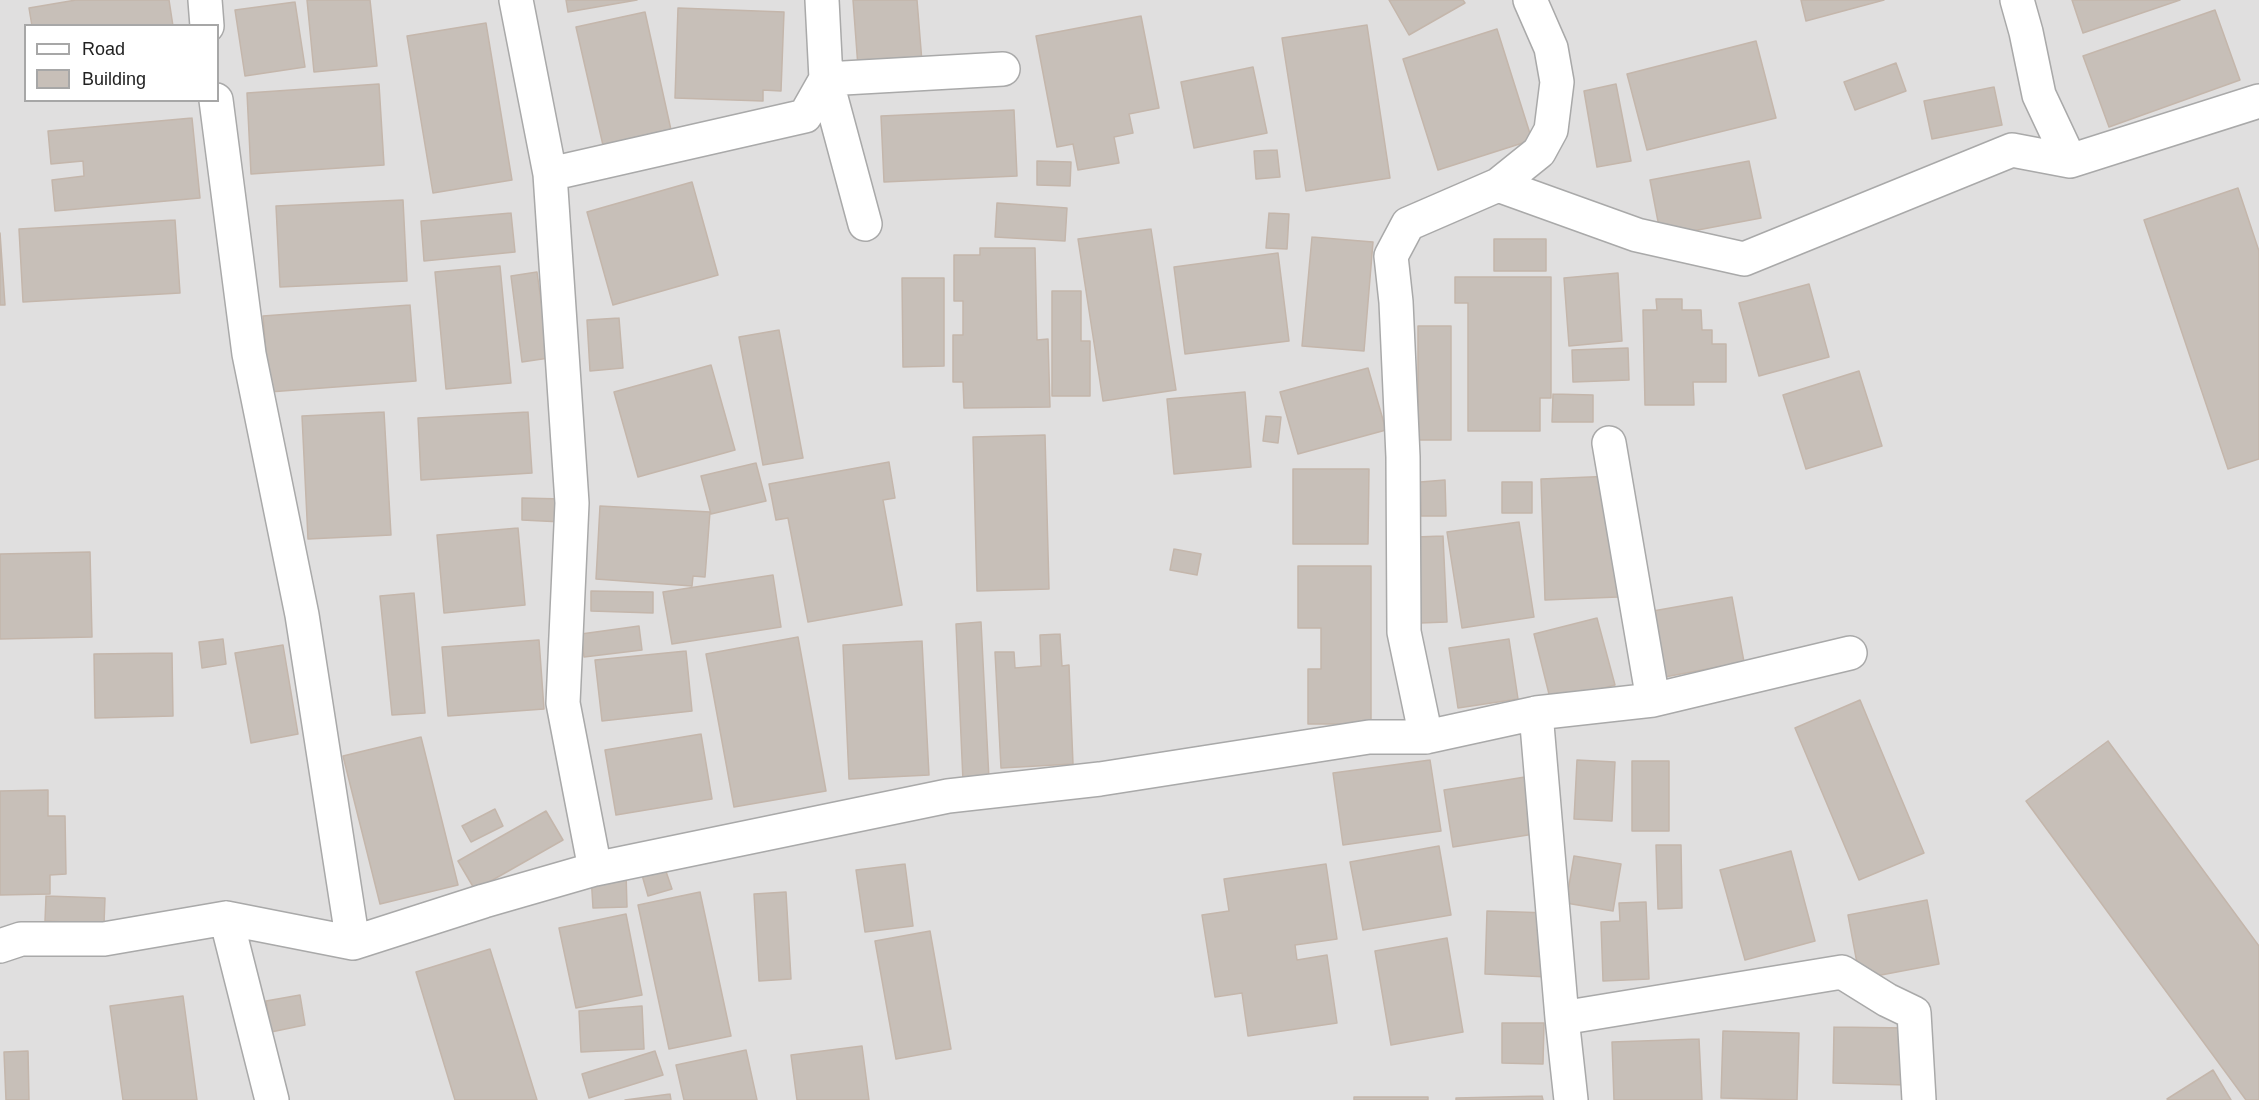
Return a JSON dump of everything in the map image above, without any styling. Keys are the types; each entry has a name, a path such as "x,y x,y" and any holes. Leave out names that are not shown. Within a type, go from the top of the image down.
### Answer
{"street":[{"path":"205,0 207,24"},
{"path":"516,0 550,174 572,503 563,703 596,869"},
{"path":"822,0 826,79 865,224"},
{"path":"1426,736 1404,633 1403,457 1396,302 1391,256 1408,224 1498,185 1539,152 1551,130 1557,82 1551,48 1530,0"},
{"path":"2017,0 2039,95 2070,161"},
{"path":"826,79 1004,69"},
{"path":"550,174 805,116 826,79"},
{"path":"1498,185 1637,235 1744,259 2012,150 2070,161 2259,100"},
{"path":"216,102 249,354 302,615 352,943"},
{"path":"1609,443 1653,700"},
{"path":"0,946 21,939 104,939 226,918 352,943 484,901 596,869 948,796 1100,779 1369,737 1426,736 1536,713 1653,700 1850,653"},
{"path":"1536,713 1571,1100"},
{"path":"226,918 272,1100"},
{"path":"1562,1018 1842,972 1887,1000 1914,1013 1919,1100"}],"shaded area":[{"path":"0,0 2259,0 2259,1100 0,1100"}],"building":[{"path":"76,0 169,0 173,24 32,24 29,8"},
{"path":"307,0 370,0 377,66 314,72"},
{"path":"566,0 637,0 568,12"},
{"path":"853,0 917,0 922,62 858,67"},
{"path":"1389,0 1463,0 1465,3 1409,35"},
{"path":"1801,0 1884,0 1806,21"},
{"path":"2072,0 2180,0 2083,33"},
{"path":"295,2 305,67 245,76 235,10"},
{"path":"678,8 784,12 781,91 763,90 763,101 675,98"},
{"path":"2215,10 2240,80 2109,127 2083,56"},
{"path":"645,12 673,139 605,154 576,27"},
{"path":"1141,16 1159,108 1129,114 1133,133 1114,137 1119,163 1078,170 1073,144 1057,147 1036,36"},
{"path":"486,23 512,180 433,193 407,36"},
{"path":"1367,25 1390,178 1306,191 1282,38"},
{"path":"1497,29 1532,140 1438,170 1403,59"},
{"path":"1756,41 1776,118 1647,150 1627,74"},
{"path":"1896,63 1906,91 1855,110 1844,82"},
{"path":"1253,67 1267,133 1194,148 1181,82"},
{"path":"379,84 384,165 251,174 247,93"},
{"path":"1616,84 1631,161 1597,167 1584,91"},
{"path":"1994,87 2002,125 1932,139 1924,101"},
{"path":"1014,110 1017,176 884,182 881,116"},
{"path":"192,118 200,198 55,211 52,180 84,176 83,161 51,164 48,131"},
{"path":"1277,150 1280,177 1256,179 1254,151"},
{"path":"1037,161 1071,162 1070,186 1037,185"},
{"path":"1749,161 1761,218 1661,237 1650,180"},
{"path":"692,182 718,275 613,305 587,212"},
{"path":"2238,188 2259,251 2259,459 2228,469 2144,220"},
{"path":"403,200 407,281 280,287 276,206"},
{"path":"997,203 1067,208 1065,241 995,237"},
{"path":"511,213 515,252 424,261 421,221"},
{"path":"1269,213 1289,214 1287,249 1266,248"},
{"path":"175,220 180,293 23,302 19,229"},
{"path":"1151,229 1176,390 1103,401 1078,239"},
{"path":"0,233 5,305 0,305"},
{"path":"1312,237 1373,242 1364,351 1302,346"},
{"path":"1494,239 1546,239 1546,271 1494,271"},
{"path":"980,248 1035,248 1037,340 1048,339 1050,407 964,408 963,382 953,382 953,335 963,335 963,301 954,301 954,255 980,255"},
{"path":"1278,253 1289,341 1185,354 1174,267"},
{"path":"500,266 511,383 446,389 435,272"},
{"path":"537,272 549,358 522,362 511,276"},
{"path":"1618,273 1622,341 1569,346 1564,278"},
{"path":"1455,277 1551,277 1551,398 1540,398 1540,431 1468,431 1468,303 1455,303"},
{"path":"902,278 944,278 944,366 903,367"},
{"path":"1809,284 1829,357 1759,376 1739,303"},
{"path":"1052,291 1081,291 1081,341 1090,341 1090,396 1052,396"},
{"path":"1656,299 1682,299 1682,310 1701,310 1702,330 1712,330 1712,344 1726,344 1726,382 1693,382 1694,405 1645,405 1643,310 1657,310"},
{"path":"410,305 416,381 269,392 263,316"},
{"path":"619,318 623,368 590,371 587,320"},
{"path":"1418,326 1451,326 1451,440 1418,440"},
{"path":"779,330 803,458 763,465 739,337"},
{"path":"1628,348 1629,380 1573,382 1572,350"},
{"path":"711,365 735,450 638,477 614,392"},
{"path":"1368,368 1386,430 1298,454 1280,392"},
{"path":"1859,371 1882,446 1806,469 1783,395"},
{"path":"1245,392 1251,467 1174,474 1167,399"},
{"path":"1553,394 1593,395 1593,422 1552,422"},
{"path":"384,412 391,535 308,539 302,416"},
{"path":"528,412 532,473 421,480 418,418"},
{"path":"1266,416 1281,417 1278,443 1263,441"},
{"path":"1045,435 1049,589 977,591 973,437"},
{"path":"889,462 895,498 883,500 902,605 808,622 788,518 776,520 769,484"},
{"path":"756,463 766,501 711,514 701,476"},
{"path":"1293,469 1369,469 1368,544 1293,544"},
{"path":"1614,476 1618,597 1545,600 1541,479"},
{"path":"1445,480 1446,516 1421,516 1420,482"},
{"path":"1502,482 1532,482 1532,513 1502,513"},
{"path":"522,498 563,499 562,522 522,520"},
{"path":"600,506 710,512 705,577 693,576 692,586 596,579"},
{"path":"1519,522 1534,617 1462,628 1447,532"},
{"path":"518,528 525,605 444,613 437,535"},
{"path":"1443,536 1447,622 1420,623 1416,537"},
{"path":"1174,549 1201,554 1197,575 1170,570"},
{"path":"90,552 92,637 0,639 0,554"},
{"path":"1298,566 1371,566 1371,724 1308,724 1308,669 1321,669 1321,628 1298,628"},
{"path":"773,575 781,627 672,644 663,592"},
{"path":"591,591 653,592 653,613 591,611"},
{"path":"414,593 425,713 392,715 380,596"},
{"path":"1732,597 1744,662 1665,677 1653,611"},
{"path":"1597,618 1615,685 1551,702 1534,634"},
{"path":"981,622 989,779 963,781 956,624"},
{"path":"639,626 642,650 584,657 581,634"},
{"path":"1060,634 1062,666 1069,665 1073,764 1001,768 995,652 1014,652 1015,668 1041,666 1040,635"},
{"path":"798,637 826,791 734,807 706,654"},
{"path":"223,639 226,664 202,668 199,642"},
{"path":"1509,639 1518,699 1458,708 1449,648"},
{"path":"539,640 544,709 448,716 442,647"},
{"path":"922,641 929,775 849,779 843,645"},
{"path":"283,645 298,734 251,743 235,653"},
{"path":"686,651 692,711 602,721 595,660"},
{"path":"172,653 173,716 95,718 94,654"},
{"path":"1860,700 1924,853 1859,880 1795,728"},
{"path":"701,734 712,799 616,815 605,750"},
{"path":"421,737 458,885 380,904 343,756"},
{"path":"2108,741 2259,946 2259,1100 2246,1100 2026,801"},
{"path":"1430,760 1441,831 1343,845 1333,773"},
{"path":"1577,760 1615,762 1612,821 1574,819"},
{"path":"1632,761 1669,761 1669,831 1632,831"},
{"path":"1525,777 1534,834 1453,847 1444,790"},
{"path":"48,790 48,816 65,816 66,874 50,875 50,894 0,895 0,791"},
{"path":"495,809 503,826 471,842 462,826"},
{"path":"546,811 563,840 475,890 458,861"},
{"path":"1656,845 1681,845 1682,908 1658,909"},
{"path":"1439,846 1451,915 1363,930 1350,862"},
{"path":"1791,851 1815,941 1745,960 1720,870"},
{"path":"660,854 672,889 648,896 638,861"},
{"path":"1574,856 1621,864 1613,911 1566,903"},
{"path":"905,864 913,926 865,932 856,870"},
{"path":"1326,864 1337,939 1295,945 1297,960 1327,955 1337,1023 1248,1036 1242,993 1215,997 1202,915 1229,911 1224,879"},
{"path":"626,873 627,907 593,908 591,875"},
{"path":"700,892 731,1036 669,1049 638,905"},
{"path":"786,892 791,979 759,981 754,894"},
{"path":"46,896 105,898 104,924 45,921"},
{"path":"1927,900 1939,964 1860,979 1848,915"},
{"path":"1646,902 1649,979 1603,981 1601,922 1620,921 1619,903"},
{"path":"1487,911 1550,913 1548,977 1485,974"},
{"path":"626,914 642,995 576,1008 559,928"},
{"path":"930,931 951,1049 896,1059 875,941"},
{"path":"1447,938 1463,1032 1391,1045 1375,951"},
{"path":"490,949 537,1100 455,1100 416,972"},
{"path":"300,995 305,1025 271,1032 266,1001"},
{"path":"183,996 197,1100 123,1100 110,1006"},
{"path":"642,1006 644,1049 581,1052 579,1011"},
{"path":"1502,1023 1544,1023 1543,1064 1502,1063"},
{"path":"1834,1027 1908,1028 1907,1085 1833,1083"},
{"path":"1723,1031 1799,1033 1797,1100 1721,1098"},
{"path":"1699,1039 1702,1100 1614,1100 1612,1042"},
{"path":"862,1046 869,1100 797,1100 791,1055"},
{"path":"746,1050 757,1100 684,1100 676,1065"},
{"path":"28,1051 29,1100 6,1100 4,1052"},
{"path":"655,1051 663,1075 589,1098 582,1074"},
{"path":"2213,1070 2231,1100 2167,1099"},
{"path":"670,1094 671,1100 625,1100"},
{"path":"1542,1096 1543,1100 1456,1100 1456,1098"},
{"path":"1354,1097 1428,1097 1428,1100 1354,1100"}]}
